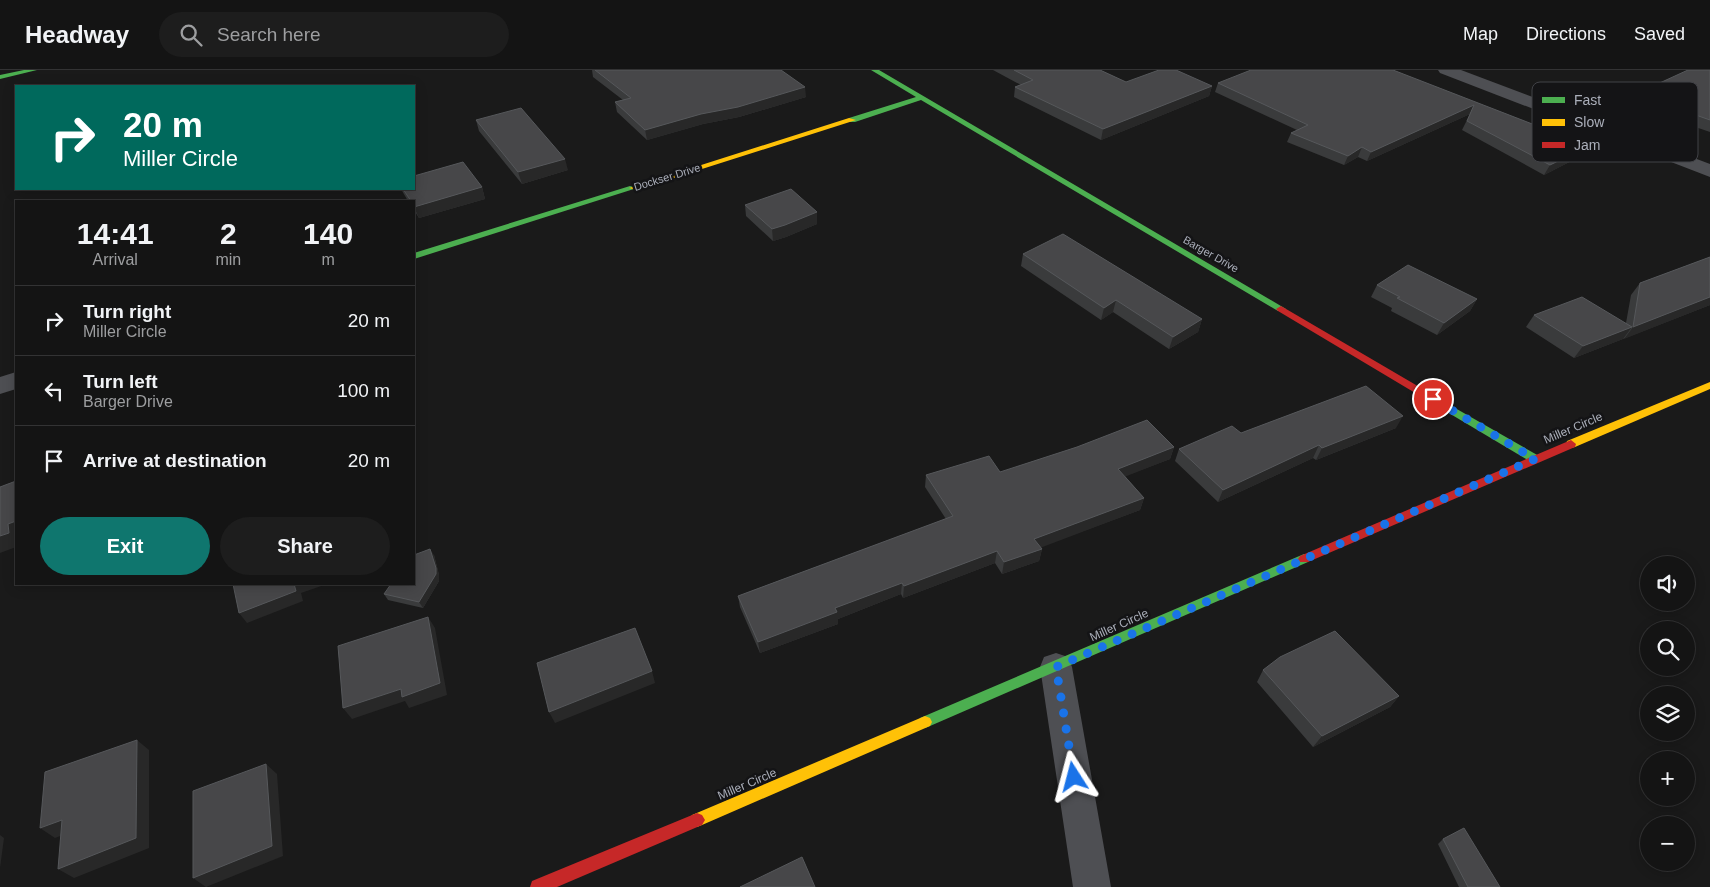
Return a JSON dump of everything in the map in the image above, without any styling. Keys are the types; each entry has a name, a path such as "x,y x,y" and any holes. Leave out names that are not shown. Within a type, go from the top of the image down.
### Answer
{"street":[{"path":"0,77 34,70"},
{"name":"Barger Drive","path":"874,70 1535,459"},
{"path":"1446,70 1532,103"},
{"name":"Dockser Drive","path":"415,256 921,98"},
{"path":"1686,162 1710,171"},
{"path":"0,386 15,380"},
{"name":"Miller Circle","path":"538,887 1056,667 1535,459 1710,386"},
{"path":"1056,667 1092,887"}],"building":[{"path":"595,70 781,70 805,87 738,107 701,114 645,130 615,102 631,98"},
{"path":"1014,70 1100,70 1126,82 1159,70 1176,70 1212,86 1103,129 1015,87 1033,80"},
{"path":"1251,70 1393,70 1532,124 1532,155 1467,121 1474,105 1371,152 1362,147 1348,156 1291,133 1308,125 1218,83"},
{"path":"1688,70 1710,70 1710,120 1698,116 1698,82 1662,82"},
{"path":"521,108 565,159 518,172 476,120"},
{"path":"463,162 482,187 415,207 415,200 410,200 404,190 415,190 415,176"},
{"path":"1544,162 1556,162 1550,165"},
{"path":"791,189 817,212 772,229 745,205"},
{"path":"1063,234 1202,319 1173,337 1116,300 1104,308 1023,254"},
{"path":"1710,257 1710,297 1633,327 1640,283"},
{"path":"1408,265 1477,299 1444,323 1377,285"},
{"path":"1582,297 1632,327 1583,346 1534,315"},
{"path":"1366,386 1403,416 1322,448 1319,445 1223,490 1179,449 1232,426 1241,433"},
{"path":"1147,420 1174,447 1118,469 1144,498 1034,539 1042,549 1004,562 997,551 904,586 902,583 835,608 837,612 758,642 738,596 953,516 926,475 989,456 1000,472 1077,447"},
{"path":"15,481 15,521 8,524 9,533 0,536 0,487"},
{"path":"430,549 436,568 436,574 419,602 384,594 390,585 415,585 415,555"},
{"path":"233,585 294,585 296,591 239,613"},
{"path":"428,617 440,683 402,697 401,689 343,708 338,646"},
{"path":"635,628 652,671 549,712 537,663"},
{"path":"1335,631 1399,696 1322,736 1263,670 1280,657"},
{"path":"137,740 136,838 58,869 62,820 40,828 45,772"},
{"path":"266,764 272,846 193,878 193,791"},
{"path":"1464,828 1500,887 1468,887 1443,839"},
{"path":"802,857 815,887 740,887"}],"traffic: fast":[{"path":"0,77 34,70"},
{"path":"874,70 1281,309"},
{"path":"852,120 921,98"},
{"path":"415,256 633,188"},
{"path":"1441,404 1535,459"},
{"path":"925,722 1304,559"}],"traffic: slow":[{"path":"633,188 852,120"},
{"path":"1571,444 1710,385"},
{"path":"697,820 925,722"}],"traffic: jam":[{"path":"1281,309 1441,404"},
{"path":"1304,559 1571,444"},
{"path":"538,887 697,820"}],"route":[{"path":"1074,777 1056,667 1535,459 1433,399"}]}
